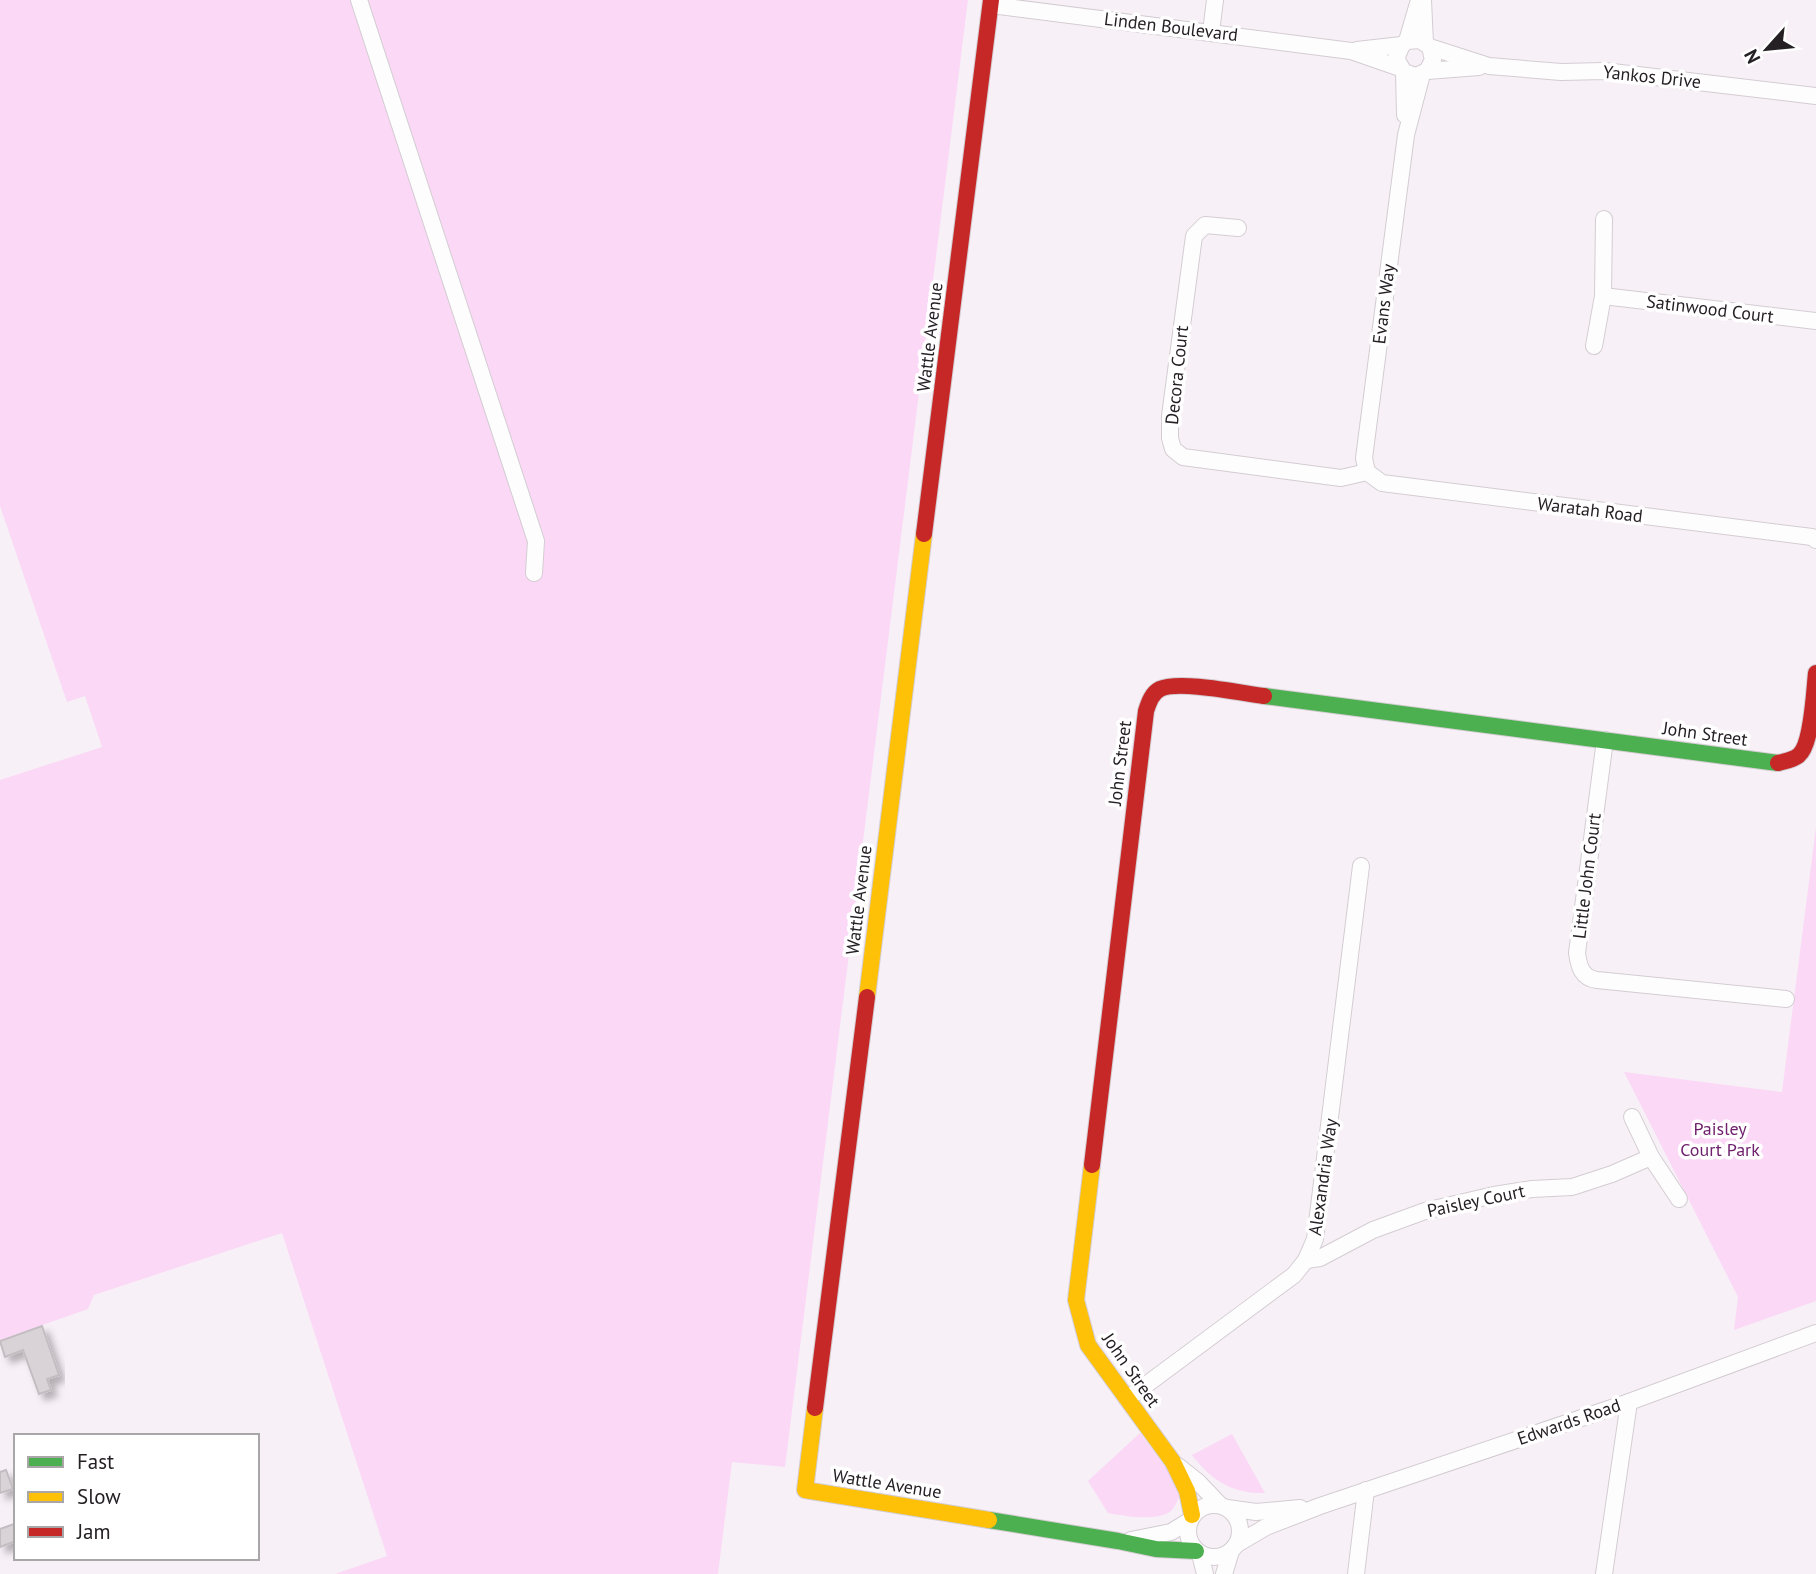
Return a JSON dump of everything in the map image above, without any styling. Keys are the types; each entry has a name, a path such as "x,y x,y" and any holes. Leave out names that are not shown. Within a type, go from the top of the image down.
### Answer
{"street":[{"path":"359,0 536,541 534,573"},
{"path":"1211,32 1215,0"},
{"path":"1402,70 1397,56 1421,0"},
{"path":"1351,51 1416,76 1425,73 1433,60 1421,0"},
{"name":"Linden Boulevard","path":"991,2 1351,51"},
{"name":"Wattle Avenue","path":"991,2 805,1490 1156,1549 1198,1553"},
{"path":"1351,51 1404,43 1413,39 1428,45"},
{"name":"Yankos Drive","path":"1428,45 1489,66"},
{"name":"Yankos Drive","path":"1425,73 1489,66 1560,72 1604,71 1816,96"},
{"name":"Evans Way","path":"1402,70 1406,135"},
{"name":"Evans Way","path":"1367,472 1364,458 1406,135 1425,73"},
{"path":"1594,345 1603,296 1604,219"},
{"name":"Decora Court","path":"1238,228 1205,225 1194,236 1170,416 1173,449 1183,457 1341,478 1367,472"},
{"name":"Satinwood Court","path":"1603,296 1816,321"},
{"name":"Waratah Road","path":"1367,472 1382,484 1812,537 1816,540"},
{"name":"John Street","path":"1190,1518 1187,1491 1173,1462 1088,1345 1076,1300 1149,699 1158,689 1171,685 1188,686 1779,763 1792,760 1803,752 1808,738 1816,673"},
{"name":"Little John Court","path":"1605,740 1577,953 1582,973 1597,980 1786,999"},
{"name":"Alexandria Way","path":"1127,1399 1294,1275 1306,1260 1315,1239 1321,1202 1360,866"},
{"path":"1632,1117 1651,1157 1679,1199"},
{"name":"Paisley Court","path":"1306,1260 1320,1258 1373,1230 1424,1211 1494,1195 1572,1186 1612,1174 1651,1157"},
{"name":"Edwards Road","path":"1234,1548 1266,1527 1320,1506 1629,1402 1816,1333"},
{"path":"1604,1574 1629,1402"},
{"name":"John Street","path":"1173,1462 1223,1506"},
{"path":"1356,1574 1366,1490"},
{"path":"1205,1574 1198,1553 1188,1537 1190,1518 1204,1506 1223,1506 1238,1520 1240,1536 1224,1574"},
{"name":"Edwards Road","path":"1223,1506 1256,1512 1320,1506"},
{"name":"Wattle Avenue","path":"1118,1541 1171,1532 1190,1518"},
{"path":"1198,1553 1216,1558 1234,1548"}],"green space":[{"path":"0,0 968,0 785,1467 732,1462 718,1574 335,1574 387,1556 282,1233 94,1295 88,1309 0,1340 0,780 102,747 85,696 67,702 0,506"},
{"name":"Paisley Court Park","path":"1816,827 1816,1301 1734,1330 1738,1297 1624,1072 1782,1092"},
{"path":"1140,1433 1173,1477 1180,1496 1171,1511 1157,1516 1108,1513 1088,1481"},
{"path":"1232,1434 1265,1493 1242,1491 1223,1484 1207,1472 1192,1455"}],"building":[{"path":"42,1326 59,1375 47,1379 51,1390 39,1394 23,1350 5,1357 0,1341"},
{"path":"6,1470 13,1489 0,1493 0,1472"},
{"path":"14,1524 14,1542 0,1547 0,1529"}],"traffic: fast":[{"path":"1264,696 1778,763"},
{"path":"989,1520 1156,1549 1196,1551"}],"traffic: slow":[{"path":"867,997 924,534"},
{"path":"1092,1165 1076,1300 1088,1345 1173,1462 1187,1491 1192,1515"},
{"path":"815,1408 805,1490 989,1520"}],"traffic: jam":[{"path":"924,534 991,0"},
{"path":"1778,763 1799,755 1807,740 1816,673"},
{"path":"1092,1165 1148,704 1160,689 1181,686 1264,696"},
{"path":"815,1408 867,997"}]}
